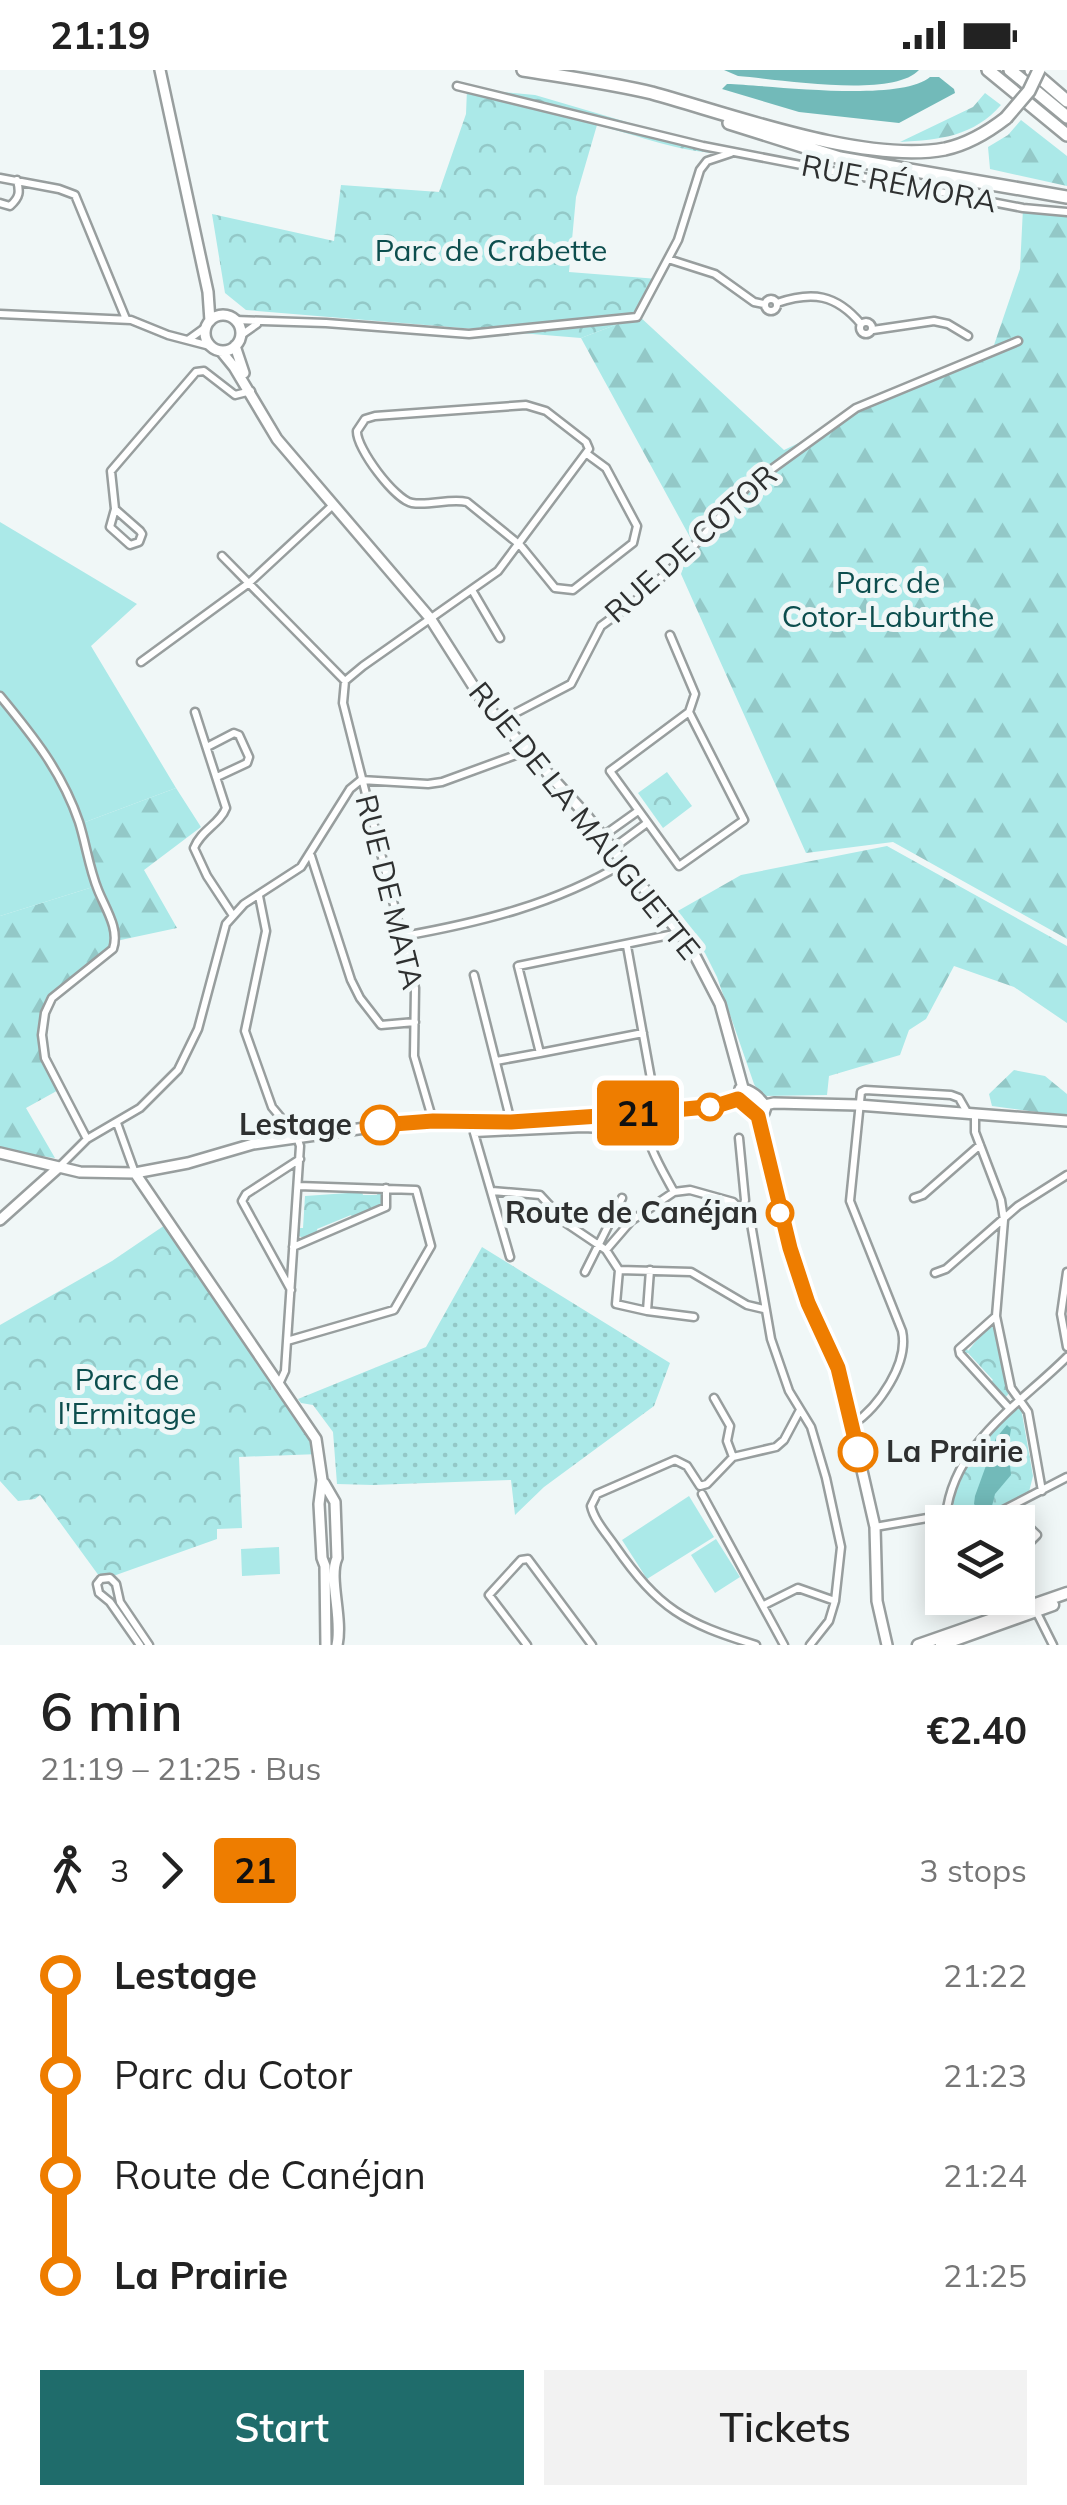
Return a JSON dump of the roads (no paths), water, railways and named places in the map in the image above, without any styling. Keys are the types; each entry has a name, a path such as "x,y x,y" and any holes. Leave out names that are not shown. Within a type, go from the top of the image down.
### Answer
{"highway":[{"path":"523,70 642,91 806,136 888,149 944,149 984,134 1006,118 1029,91 1039,70"},
{"path":"988,70 1067,136"},
{"path":"1010,70 1067,118"},
{"path":"1031,70 1067,100"},
{"path":"591,82 840,158 1067,197"}],"main road":[{"path":"1035,1609 1067,1597"},
{"path":"918,1645 1016,1615"},
{"path":"941,1645 1019,1615"}],"street":[{"path":"160,71 208,292 205,337 210,346"},
{"name":"RUE RÉMORA","path":"457,86 732,152 1014,206 1067,212"},
{"path":"186,340 208,324 230,318 258,323 326,323 469,334 639,316 678,240 700,170 707,161 732,152"},
{"path":"0,178 75,195 126,319"},
{"path":"0,203 10,206 17,200 17,180"},
{"path":"668,260 716,274 768,310 772,311 776,302 806,294 827,296 861,324 868,322 872,330 934,321 968,336"},
{"path":"208,292 230,318 250,391"},
{"path":"0,314 126,319 221,351 250,391"},
{"path":"221,351 258,323"},
{"name":"RUE DE COTOR","path":"499,722 571,684 601,626 670,570 746,488 786,458 856,408 1018,340"},
{"path":"114,509 142,534 136,544 130,544 110,526 114,509 112,468 196,372 202,370 235,395 250,391"},
{"name":"RUE DE LA MAUGUETTE","path":"250,391 293,457 430,618 499,722 603,836 705,970 716,993 743,1088"},
{"path":"531,406 551,414 586,442 588,451 606,468 637,526 634,542 568,591 555,588 520,545 463,500 412,503 400,498 360,447 356,436 362,423 376,416 531,406"},
{"path":"222,556 345,681 498,571 588,451"},
{"path":"141,662 248,583 334,505"},
{"path":"472,590 500,638"},
{"path":"670,634 695,694 689,712 610,772 679,866 744,820 689,712"},
{"name":"RUE DE MATA","path":"345,681 343,703 416,991 414,1056 433,1121"},
{"path":"0,696 48,753 62,780 114,930 113,949 52,998 44,1013 45,1058 87,1139"},
{"path":"195,712 225,813 199,835 194,848 232,914"},
{"path":"207,747 234,732 249,757 247,764 216,777"},
{"path":"0,1220 87,1139 151,1099 186,1058 198,1029 222,934 232,914 292,874 310,856 350,790 361,780 442,782 526,751"},
{"path":"603,836 638,811"},
{"path":"612,849 647,824"},
{"path":"310,856 360,998 381,1024 415,1022"},
{"path":"404,936 520,910 564,894 624,863"},
{"path":"259,896 266,932 245,1032 272,1107 297,1136 300,1158 292,1291 280,1384"},
{"path":"540,1053 518,966 679,934"},
{"path":"627,945 657,1112"},
{"path":"474,975 511,1122"},
{"path":"496,1062 643,1033"},
{"path":"886,1645 875,1616 875,1528 838,1368 808,1303 758,1116 738,1099 738,1092 743,1088 765,1105 858,1105 1067,1121"},
{"path":"852,1425 900,1368 905,1348 902,1331 850,1201 861,1092 951,1095 959,1098 971,1114 1001,1200 1004,1220 996,1316 1011,1388 1028,1412 1042,1491"},
{"path":"0,1153 89,1173 134,1173 188,1164 230,1148 297,1136 433,1121 511,1122 657,1112 716,1106 738,1099"},
{"path":"758,1116 764,1113 765,1105"},
{"path":"644,1113 644,1131 674,1192"},
{"path":"117,1123 134,1173 313,1432 326,1494 335,1502 337,1645"},
{"path":"510,1257 474,1133 584,1128 644,1131"},
{"path":"739,1138 745,1200 742,1209"},
{"path":"914,1198 923,1196 980,1146"},
{"path":"292,1291 242,1202 246,1194 300,1158"},
{"path":"935,1273 946,1269 1018,1206 1067,1175"},
{"path":"287,1341 398,1306 432,1246 416,1190 298,1186"},
{"path":"294,1247 386,1207 386,1188"},
{"path":"585,1272 602,1248 631,1221 674,1192 690,1190 733,1202 753,1226 764,1309 778,1363 811,1426 838,1528 836,1601 829,1621 810,1645"},
{"path":"492,1192 540,1195 566,1223 602,1248 620,1270 616,1304 694,1317"},
{"path":"602,1248 622,1198"},
{"path":"620,1270 691,1272 747,1304 764,1309"},
{"path":"647,1311 650,1270"},
{"path":"1067,1272 1061,1314 1067,1347"},
{"path":"996,1316 960,1354 1008,1408"},
{"path":"948,1505 952,1488 966,1462 1008,1408 1067,1357"},
{"path":"714,1398 730,1426 728,1440 733,1457"},
{"path":"701,1490 733,1457 776,1447 800,1410"},
{"path":"756,1645 739,1643 684,1620 657,1598 633,1572 591,1512 597,1494 680,1460 701,1490 784,1645"},
{"path":"1017,1505 1067,1478"},
{"path":"326,1494 318,1504 325,1566 326,1645"},
{"path":"875,1528 925,1520"},
{"path":"528,1645 489,1595 521,1560 528,1559 592,1645"},
{"path":"140,1645 117,1610 98,1593 101,1579 114,1580 118,1597 148,1645"},
{"path":"764,1604 798,1588 836,1601"},
{"path":"1035,1609 1053,1645"}],"place":[{"name":"Lestage","path":"380,1125"},
{"name":"Route de Canéjan","path":"780,1213"},
{"name":"La Prairie","path":"858,1452"}],"park label":[{"name":"Parc de Crabette","path":"491,251"},
{"name":"Parc de Cotor-Laburthe","path":"888,600"},
{"name":"Parc de l'Ermitage","path":"127,1397"}]}
